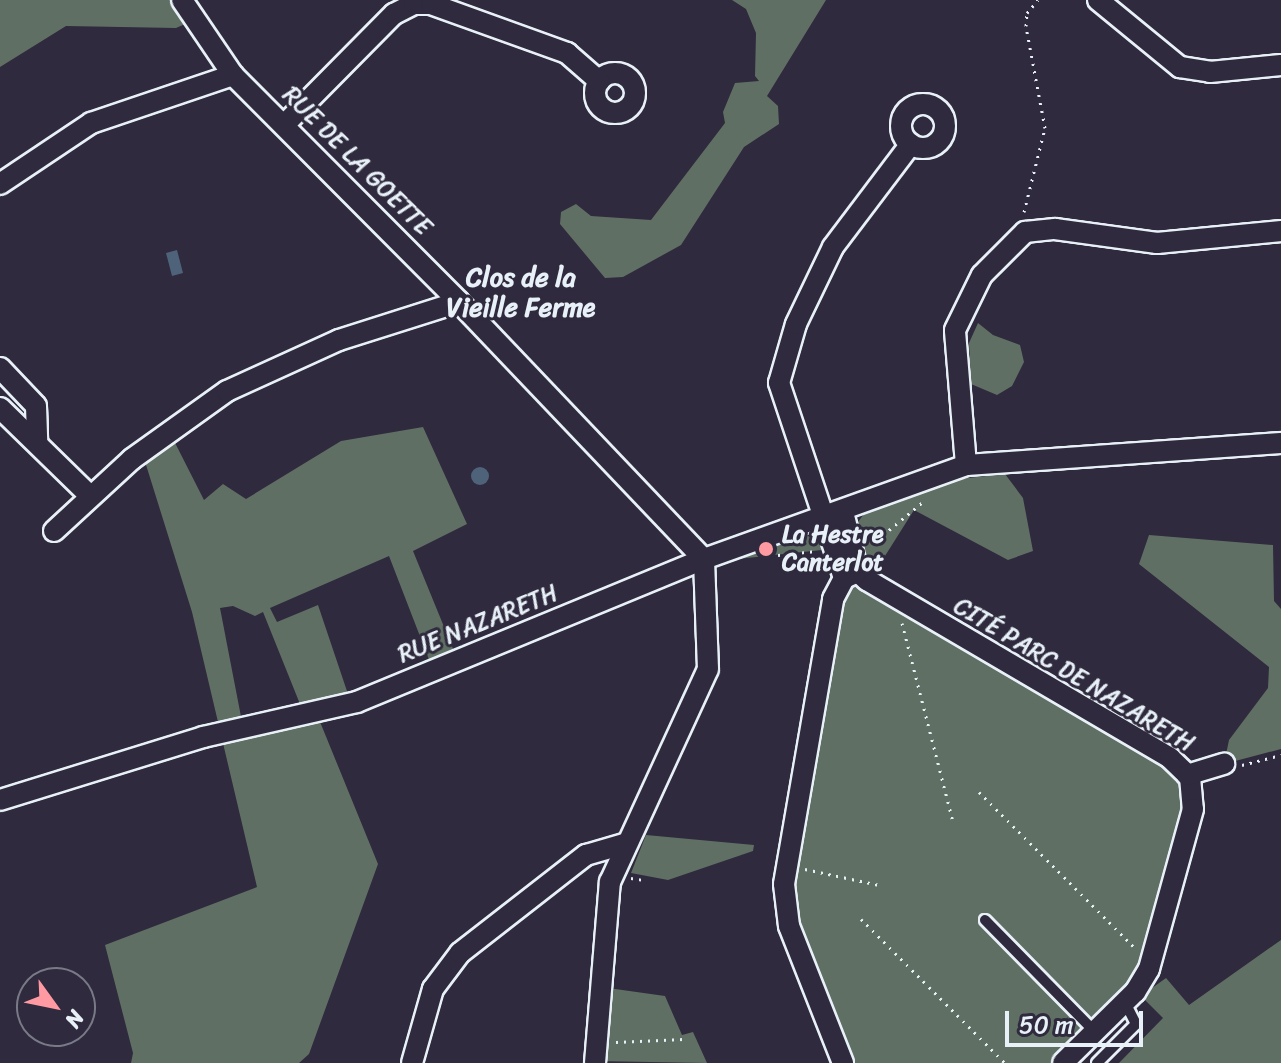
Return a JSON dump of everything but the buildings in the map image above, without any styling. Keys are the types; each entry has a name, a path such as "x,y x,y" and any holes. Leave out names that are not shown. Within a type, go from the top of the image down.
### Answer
{"street":[{"name":"RUE DE LA GOETTE","path":"182,0 233,75 459,302 704,559"},
{"path":"1098,0 1180,67 1210,72 1281,65"},
{"path":"285,124 394,14 414,4 431,4 567,53 599,81"},
{"path":"0,184 91,123 138,102 233,75"},
{"path":"843,1063 789,926 785,864 833,599 851,575 835,515 782,404 779,383 796,324 833,247 911,144"},
{"path":"966,465 955,330 982,275 1025,232 1039,228 1157,243 1281,231"},
{"path":"54,531 89,495 182,421 270,368 459,302"},
{"path":"0,368 36,406 37,441"},
{"path":"0,408 89,495"},
{"name":"RUE NAZARETH","path":"0,800 203,737 357,702 704,559 835,515 966,465 1281,443"},
{"path":"595,1063 610,882 624,844 708,669 704,559"},
{"name":"CITÉ PARC DE NAZARETH","path":"851,575 1170,758 1187,775 1193,809 1151,964 1125,1002 1063,1063"},
{"path":"1187,775 1224,764"},
{"path":"412,1063 433,989 460,953 586,855 624,844"}],"lane":[{"path":"985,920 1095,1032"},
{"path":"1097,1063 1136,1024 1125,1002"}],"path":[{"path":"1025,232 1022,220 1045,128 1026,26 1027,13 1038,0"},
{"path":"895,598 953,821"},
{"path":"979,792 1151,964"},
{"path":"785,864 879,885"},
{"path":"861,919 1005,1063"},
{"path":"597,1041 684,1039"}],"green space":[{"path":"0,0 182,0 192,21 176,28 66,26 0,67"},
{"path":"732,0 826,0 767,96 778,106 779,124 744,147 681,245 623,277 605,278 560,224 561,212 576,204 591,216 651,220 725,123 723,112 735,83 759,81 755,76 756,33 746,9"},
{"path":"978,323 993,335 1020,345 1024,362 1012,386 997,395 971,384 969,343"},
{"path":"423,427 467,524 413,551 458,661 433,670 389,556 270,608 277,622 318,605 351,703 316,712 378,864 309,1054 299,1063 131,1063 133,1053 105,945 257,887 192,612 142,452 169,431 204,500 223,484 246,499 341,441","holes":["233,606 255,616 263,612 304,714 243,727 220,608"]},
{"path":"1005,474 1023,498 1033,551 1008,560 914,510 873,575 862,567 853,529 866,511 949,480"},
{"path":"800,532 820,542 822,550 737,559 720,553"},
{"path":"1149,535 1273,545 1274,601 1281,609 1281,749 1224,764 1229,740 1268,688 1269,667 1139,564"},
{"path":"841,571 1193,783 1142,980 1060,1063 844,1063 783,879"},
{"path":"646,835 754,845 753,851 668,880 631,873"},
{"path":"1281,940 1281,1063 1119,1063 1163,1018 1141,996 1166,978 1189,1005"},
{"path":"601,987 665,996 682,1035 693,1032 707,1063 595,1061"}],"water":[{"path":"177,250 183,273 172,276 166,253"},
{"path":"480,467 489,476 480,485 471,476"}],"place":[{"name":"La Hestre Canterlot","path":"766,549"}],"district":[{"name":"Clos de la Vieille Ferme","path":"521,293"}]}
